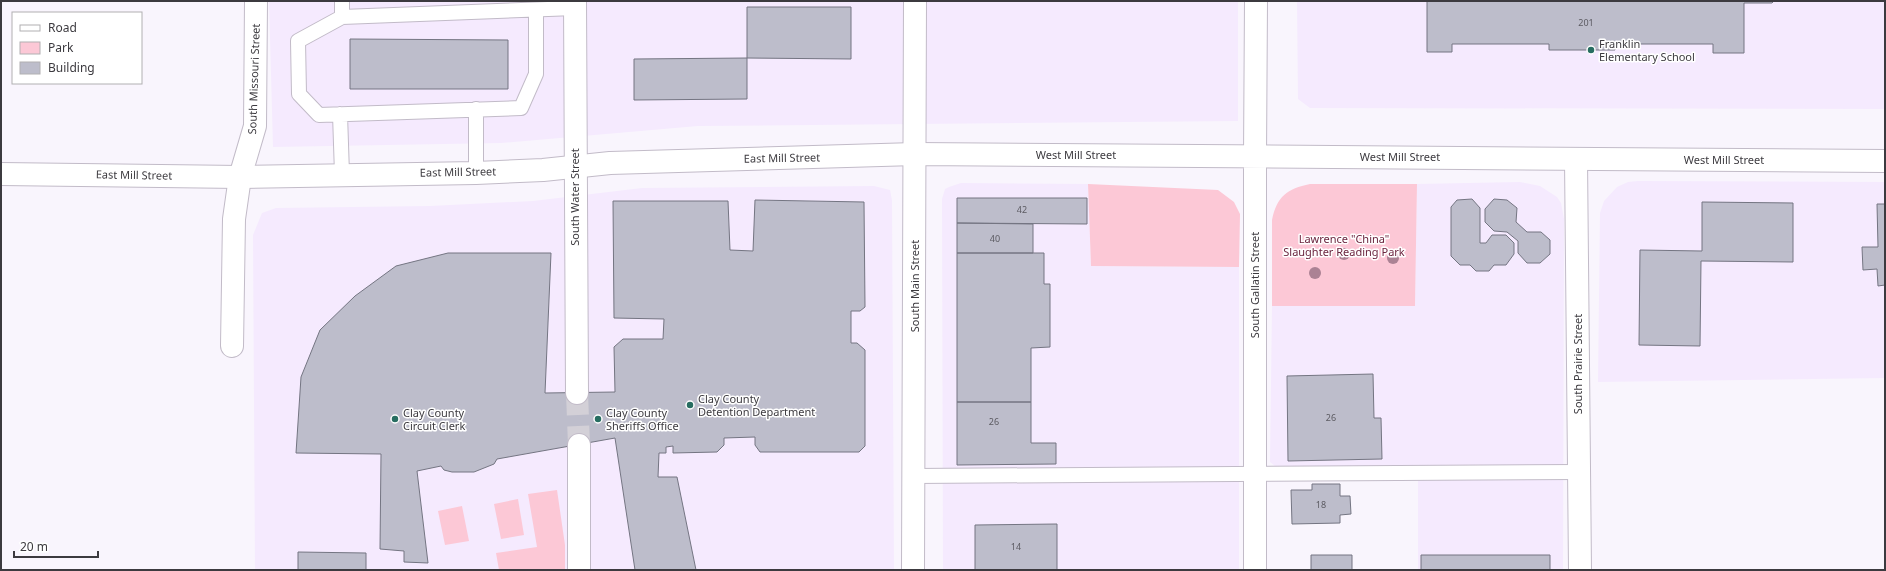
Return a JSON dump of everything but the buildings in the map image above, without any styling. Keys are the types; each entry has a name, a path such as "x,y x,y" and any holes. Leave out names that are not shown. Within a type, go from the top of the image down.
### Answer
{"street":[{"name":"South Missouri Street","path":"232,346 234,219 240,177 255,126 256,1"},
{"name":"South Main Street","path":"913,570 915,1"},
{"name":"South Gallatin Street","path":"1255,570 1256,1"},
{"name":"South Water Street","path":"575,5 577,393"},
{"name":"East Mill Street","path":"1,174 240,177 342,174 476,173 543,170 610,163 915,154"},
{"name":"West Mill Street","path":"915,154 1885,161"},
{"name":"South Prairie Street","path":"1576,159 1580,570"},
{"path":"579,444 579,570"}],"lane":[{"path":"342,1 342,17"},
{"path":"536,10 536,74 521,108 319,115 299,94 298,40 342,17 536,10 575,5"},
{"path":"476,109 476,173"},
{"path":"340,114 342,174"},
{"path":"914,476 1579,472"}],"shaded area":[{"path":"269,1 1238,1 1238,121 698,126 501,143 273,147"},
{"name":"Franklin Elementary School","path":"1297,1 1885,1 1885,109 1310,108 1298,99"},
{"path":"1520,182 1540,186 1557,197 1561,203 1564,219 1563,570 1418,570 1418,466 1275,466 1270,462 1272,306 1415,306 1417,184"},
{"path":"1628,182 1885,182 1885,378 1598,382 1600,213 1604,201 1617,187"},
{"path":"961,183 1088,184 1091,266 1239,267 1239,570 943,570 942,199 945,189"},
{"path":"874,186 890,190 892,201 894,570 255,570 253,235 262,213 276,208 430,206 533,201 642,188"}],"green space":[{"path":"1088,184 1218,190 1234,202 1240,214 1239,267 1091,266"},
{"name":"Lawrence \"China\" Slaughter Reading Park","path":"1310,184 1417,184 1415,306 1272,306 1272,220 1274,212 1280,199 1289,191"},
{"path":"557,490 565,545 565,570 499,570 496,553 537,547 528,494"},
{"path":"518,499 524,535 501,539 494,504"},
{"path":"462,506 469,541 445,545 438,511"}],"tunnel":[{"path":"577,393 579,445"}],"place":[{"name":"Franklin Elementary School","path":"1591,50"},
{"name":"Clay County Detention Department","path":"690,405"},
{"name":"Clay County Circuit Clerk","path":"395,419"},
{"name":"Clay County Sheriffs Office","path":"598,419"}]}
